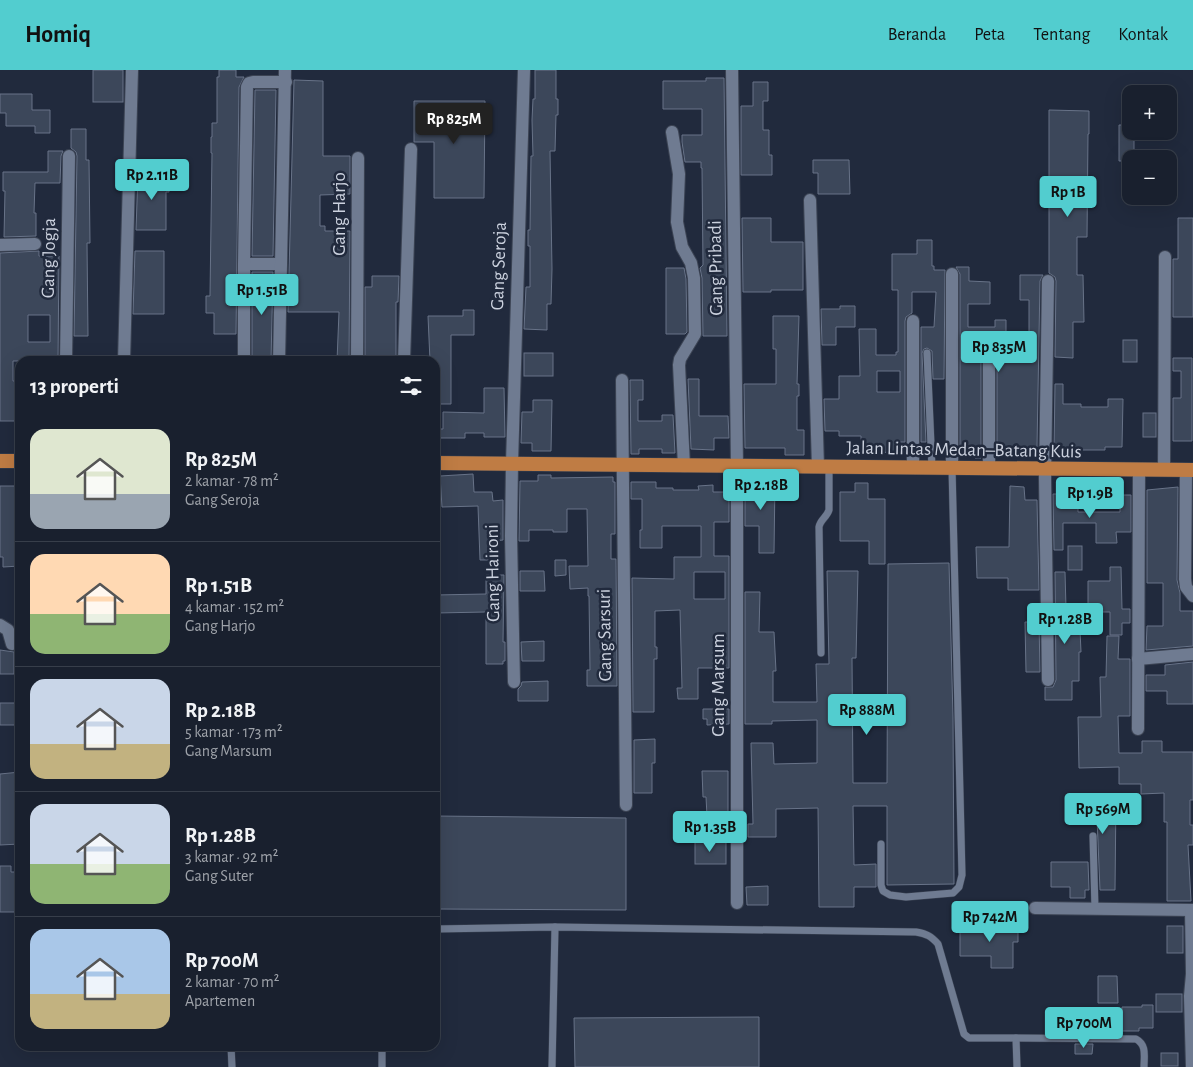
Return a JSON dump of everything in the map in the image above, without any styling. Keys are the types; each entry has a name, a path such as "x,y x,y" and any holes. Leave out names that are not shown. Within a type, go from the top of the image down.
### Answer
{"highway":[{"path":"0,461 15,461"},
{"name":"Jalan Lintas Medan–Batang Kuis","path":"440,463 1189,470"}],"street":[{"path":"124,356 132,70"},
{"name":"Gang Seroja","path":"512,464 524,70"},
{"name":"Gang Pribadi","path":"732,70 737,466"},
{"path":"244,356 247,87 252,82 285,76 279,356"},
{"path":"672,132 679,174 678,232 682,247 691,264 694,278 694,334 678,365 684,466"},
{"path":"404,356 411,149"},
{"name":"Gang Jogja","path":"66,356 69,156"},
{"name":"Gang Harjo","path":"357,356 358,158"},
{"path":"810,200 823,467"},
{"path":"0,245 35,244"},
{"path":"1164,470 1165,257"},
{"path":"244,264 281,264"},
{"path":"952,274 952,468"},
{"path":"1048,282 1046,470 1048,680"},
{"path":"913,321 913,468"},
{"path":"988,468 989,349"},
{"name":"Gang Sarsuri","path":"622,380 626,805"},
{"name":"Gang Haironi","path":"512,464 511,536 514,682"},
{"name":"Gang Marsum","path":"736,903 737,466"},
{"path":"1138,729 1139,470"},
{"path":"1189,470 1186,587 1193,596"},
{"path":"0,625 8,630 12,644"},
{"path":"1138,660 1193,654"},
{"path":"1035,908 1192,910 1190,996 1192,1067"}],"lane":[{"path":"927,354 932,468"},
{"path":"821,653 819,527 829,510 823,467"},
{"path":"881,844 881,885 883,891 890,895 906,897 953,893 959,888 962,875 952,468"},
{"path":"1093,836 1095,909"},
{"path":"552,1067 555,927"},
{"path":"440,929 555,927 916,932 932,936 938,944 962,1032 966,1037 1136,1039 1144,1047 1144,1067"},
{"path":"1016,1038 1017,1067"},
{"path":"231,1051 232,1067"},
{"path":"382,1051 382,1067"}],"building":[{"path":"93,70 123,70 123,102 93,102"},
{"path":"219,70 236,70 236,77 244,77 239,87 236,334 214,334 214,313 206,313 206,296 210,296 211,137 212,123 217,123 217,77 219,77"},
{"path":"535,70 556,70 556,99 558,99 555,151 550,151 552,269 551,304 547,304 547,330 524,329 526,287 530,287 528,230 530,230"},
{"path":"706,78 724,78 727,336 703,336 702,278 700,268 703,265 702,168 701,162 685,162 682,142 682,135 702,135 702,109 663,109 663,81 706,81"},
{"path":"294,80 323,81 323,156 350,156 350,194 320,195 320,226 325,226 325,231 350,231 349,356 337,356 339,312 288,312"},
{"path":"753,82 768,82 768,101 763,101 763,130 769,130 769,155 772,155 772,175 741,175 741,106 753,106"},
{"path":"255,90 276,90 273,256 252,256"},
{"path":"0,94 32,94 32,110 50,110 50,133 35,133 35,126 6,126 6,113 0,113"},
{"path":"414,101 485,101 484,198 434,198 434,142 414,142"},
{"path":"1049,110 1089,111 1087,237 1077,237 1077,275 1083,275 1084,322 1073,322 1073,358 1055,357 1056,281 1055,277 1049,273"},
{"path":"1119,125 1122,125 1122,140 1134,140 1134,150 1122,150 1122,161 1119,161"},
{"path":"71,129 86,129 86,160 89,160 90,243 87,243 88,336 74,336 77,156 76,152 71,148"},
{"path":"48,151 63,151 61,156 60,183 35,183 34,213 36,213 36,236 4,237 5,191 3,191 3,172 48,172"},
{"path":"813,160 849,160 850,194 818,194 818,173 813,173"},
{"path":"138,173 169,173 169,192 166,192 166,230 136,230"},
{"path":"742,218 771,218 771,242 803,242 803,290 743,292"},
{"path":"1178,218 1193,218 1193,317 1173,317 1173,259 1178,259"},
{"path":"917,240 932,240 932,266 934,266 934,270 945,270 944,379 933,379 932,351 927,348 924,349 922,353 926,442 921,442 921,327 934,327 936,292 912,292 912,313 906,317 905,321 905,442 896,442 896,452 861,453 861,436 839,436 839,431 825,431 824,399 839,399 839,376 860,376 859,329 876,329 876,355 896,355 896,352 898,352 898,290 892,290 892,254 917,254","holes":["877,371 900,371 900,392 877,392"]},
{"path":"39,251 39,256 59,256 58,356 15,356 15,361 13,361 13,381 15,381 15,421 0,421 0,253","holes":["28,315 50,315 50,342 28,342"]},
{"path":"135,251 164,251 164,314 133,314"},
{"path":"956,267 969,267 969,281 990,282 990,304 968,304 968,327 995,327 995,320 1006,320 1006,353 1029,353 1029,300 1020,300 1020,275 1043,275 1040,281 1037,447 1025,447 1025,457 997,456 997,349 996,345 989,341 985,342 981,349 981,458 975,458 975,451 960,451 960,274"},
{"path":"666,268 684,268 687,332 685,334 666,334"},
{"path":"252,272 273,272 271,356 252,356"},
{"path":"372,276 399,276 398,302 396,302 396,356 365,356 365,287 372,287"},
{"path":"840,306 855,306 855,327 836,327 836,345 822,345 821,309 840,309"},
{"path":"463,310 474,310 474,335 451,335 451,404 440,404 440,356 430,356 428,316 463,316"},
{"path":"773,316 799,316 797,430 804,430 804,455 785,455 785,448 745,448 744,384 776,384 776,349 773,349"},
{"path":"1123,340 1137,340 1137,362 1123,362"},
{"path":"524,353 553,353 553,376 524,376"},
{"path":"1173,358 1192,358 1192,441 1173,441 1173,398 1181,398 1181,371 1173,371"},
{"path":"688,379 699,379 699,416 728,416 729,438 714,438 714,450 691,449"},
{"path":"630,380 643,380 643,400 638,400 638,421 662,421 662,415 673,415 675,453 662,453 662,449 639,449 639,454 631,454"},
{"path":"1055,384 1063,384 1063,404 1081,404 1081,407 1108,407 1108,399 1123,399 1122,447 1105,447 1105,450 1080,450 1080,454 1054,452"},
{"path":"484,388 504,388 505,437 484,437 484,433 465,433 465,438 440,438 440,429 443,429 443,412 484,413"},
{"path":"533,400 552,400 551,451 532,451 532,443 521,443 522,412 533,412"},
{"path":"1143,413 1156,413 1156,437 1143,437"},
{"path":"473,474 474,492 492,492 493,501 503,500 503,540 494,541 494,560 480,560 478,506 442,507 440,476"},
{"path":"538,475 551,475 551,478 613,477 613,482 615,482 615,534 611,534 611,559 616,559 617,686 587,686 587,670 590,670 588,588 570,589 569,566 588,566 587,509 567,509 567,532 529,530 529,541 519,541 520,481 538,481"},
{"path":"745,480 775,480 774,553 759,553 759,526 745,526"},
{"path":"631,482 656,482 656,488 673,488 673,490 699,490 698,486 713,485 713,492 729,492 729,522 714,522 714,556 729,556 729,668 698,668 698,699 678,699 677,688 682,688 680,610 655,611 657,659 654,659 654,712 633,712 632,578 674,579 674,557 701,557 701,526 662,526 662,548 640,548 642,499 631,499","holes":["694,572 725,572 725,599 694,599"]},
{"path":"855,483 868,483 868,499 885,499 885,564 869,564 869,541 840,541 840,492 855,492"},
{"path":"0,486 15,486 15,566 3,567 3,557 0,557"},
{"path":"1010,486 1024,487 1025,500 1037,500 1039,590 1008,590 1008,578 977,578 976,547 1009,547"},
{"path":"1178,487 1177,580 1180,593 1180,611 1193,611 1193,646 1146,650 1147,626 1163,626 1163,583 1147,583 1147,490"},
{"path":"1053,494 1078,494 1078,512 1120,512 1120,495 1131,495 1131,532 1116,532 1117,543 1096,543 1096,523 1063,523 1063,550 1054,550"},
{"path":"1068,546 1082,546 1082,570 1068,570"},
{"path":"555,560 566,560 566,575 555,576"},
{"path":"949,563 953,718 954,884 887,885 887,806 853,806 854,865 876,864 876,887 854,887 854,907 819,907 818,808 776,809 776,837 748,837 748,824 753,824 751,743 773,743 774,764 817,763 817,720 745,724 745,592 760,592 759,632 774,632 776,671 773,671 773,702 817,702 816,664 829,664 827,571 858,571 856,658 852,658 853,783 887,783 888,564"},
{"path":"1110,567 1121,567 1122,609 1130,609 1130,623 1122,623 1122,635 1110,635 1110,612 1088,612 1088,581 1110,581"},
{"path":"520,571 544,571 545,591 520,591"},
{"path":"1055,572 1065,572 1066,608 1079,608 1081,652 1079,652 1079,681 1072,681 1072,700 1045,700 1045,687 1053,687 1056,680"},
{"path":"486,575 504,575 503,642 505,642 505,661 503,661 503,664 486,664 486,612 440,613 440,595 486,594"},
{"path":"1025,622 1039,622 1040,672 1026,672"},
{"path":"1107,636 1119,636 1118,659 1130,659 1130,716 1118,716 1119,753 1142,753 1142,741 1162,741 1162,752 1193,752 1193,800 1190,800 1190,825 1193,825 1193,845 1188,845 1191,901 1167,901 1167,822 1164,822 1164,793 1141,794 1141,784 1119,784 1119,767 1079,768 1078,717 1101,717 1100,677 1106,677"},
{"path":"544,641 544,661 522,661 521,642"},
{"path":"0,650 14,652 14,674 0,674"},
{"path":"1193,662 1193,704 1167,704 1167,691 1146,691 1146,675 1165,675 1165,665"},
{"path":"548,681 548,701 518,701 518,689 522,682"},
{"path":"0,703 15,703 15,725 0,725"},
{"path":"703,709 729,709 729,724 707,725 707,719 703,719"},
{"path":"655,739 655,763 652,763 652,793 634,793 634,740"},
{"path":"702,771 728,771 728,816 707,816 706,797 703,797"},
{"path":"15,772 15,844 0,845 0,774"},
{"path":"1116,796 1115,890 1100,890 1097,818 1080,819 1080,797"},
{"path":"440,816 626,818 626,910 440,909"},
{"path":"695,842 726,842 726,864 695,864"},
{"path":"1051,862 1088,862 1089,890 1085,890 1085,898 1070,898 1070,887 1051,887"},
{"path":"0,866 11,866 11,872 15,872 15,912 0,912"},
{"path":"768,886 768,905 747,905 746,887"},
{"path":"1018,923 1018,942 1013,942 1013,968 991,968 991,956 960,956 960,925"},
{"path":"1167,926 1183,926 1183,953 1167,953"},
{"path":"1098,976 1117,976 1118,1003 1098,1003"},
{"path":"1156,994 1182,994 1182,1012 1156,1012"},
{"path":"1142,1005 1153,1005 1153,1028 1139,1028 1139,1031 1122,1031 1122,1007 1142,1007"},
{"path":"759,1017 759,1067 575,1067 574,1018"},
{"path":"1075,1044 1093,1044 1092,1054 1075,1054"},
{"path":"1161,1053 1178,1053 1178,1066 1161,1066"}]}
